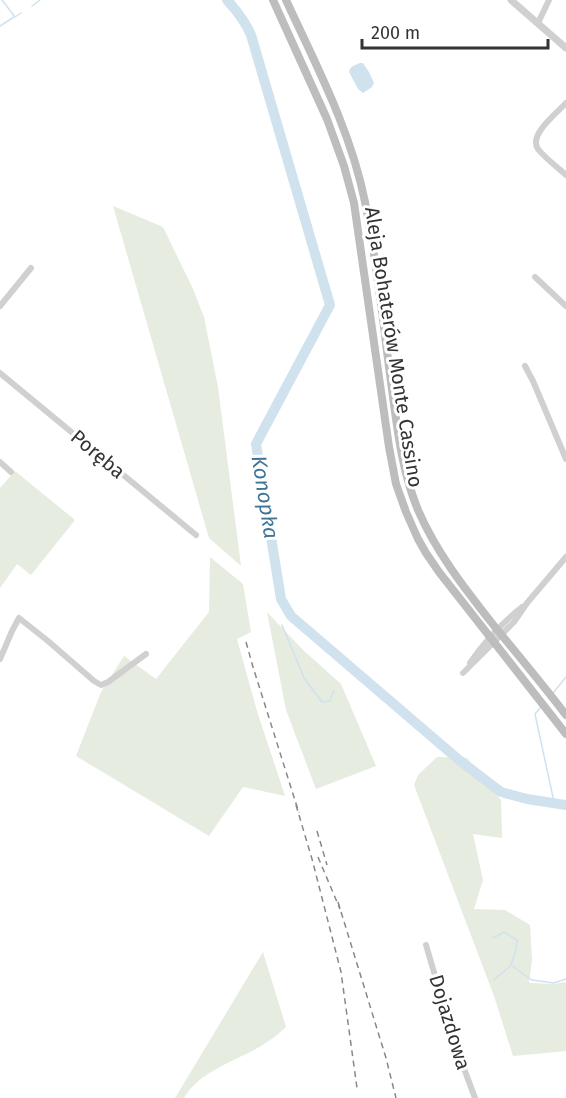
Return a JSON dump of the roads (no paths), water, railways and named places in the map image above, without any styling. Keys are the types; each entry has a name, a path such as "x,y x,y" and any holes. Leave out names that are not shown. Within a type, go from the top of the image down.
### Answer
{"main road":[{"name":"Aleja Bohaterów Monte Cassino","path":"273,0 327,119 344,166 354,203 389,447 399,493 418,539 439,573 566,734"},
{"name":"Aleja Bohaterów Monte Cassino","path":"286,0 338,114 355,162 365,201 376,270 400,445 408,481 417,507 444,560 566,716"}],"street":[{"path":"511,0 566,48"},
{"path":"538,23 549,0"},
{"path":"566,103 536,136 535,141 538,149 566,175"},
{"path":"0,306 31,268"},
{"path":"535,277 566,306"},
{"path":"525,366 566,459"},
{"name":"Poręba","path":"0,373 196,535"},
{"path":"0,462 11,472"},
{"path":"492,639 479,650 463,673 492,639 514,622 526,603 566,557"},
{"path":"0,658 19,618 101,685 146,654"},
{"name":"Dojazdowa","path":"426,945 456,1047 475,1098"}],"water":[{"path":"363,63 374,83 363,93 358,89 349,72 352,67"}],"waterway":[{"path":"2,0 15,17 21,13"},
{"path":"32,6 40,0"},
{"name":"Konopka","path":"227,0 251,35 330,305 256,444 281,599 291,616 459,760 501,792 566,805"},
{"path":"0,26 14,17"},
{"path":"282,625 304,678 322,702 330,701 334,690"},
{"path":"553,693 566,677"},
{"path":"540,708 535,714 554,802"},
{"path":"493,938 504,932 517,940 511,965 532,980 554,983 566,979"},
{"path":"494,980 510,966"}],"railway":[{"path":"246,642 299,813"},
{"path":"296,805 341,972 357,1088"},
{"path":"317,831 327,865"},
{"path":"318,857 340,909"},
{"path":"338,902 396,1098"}]}
